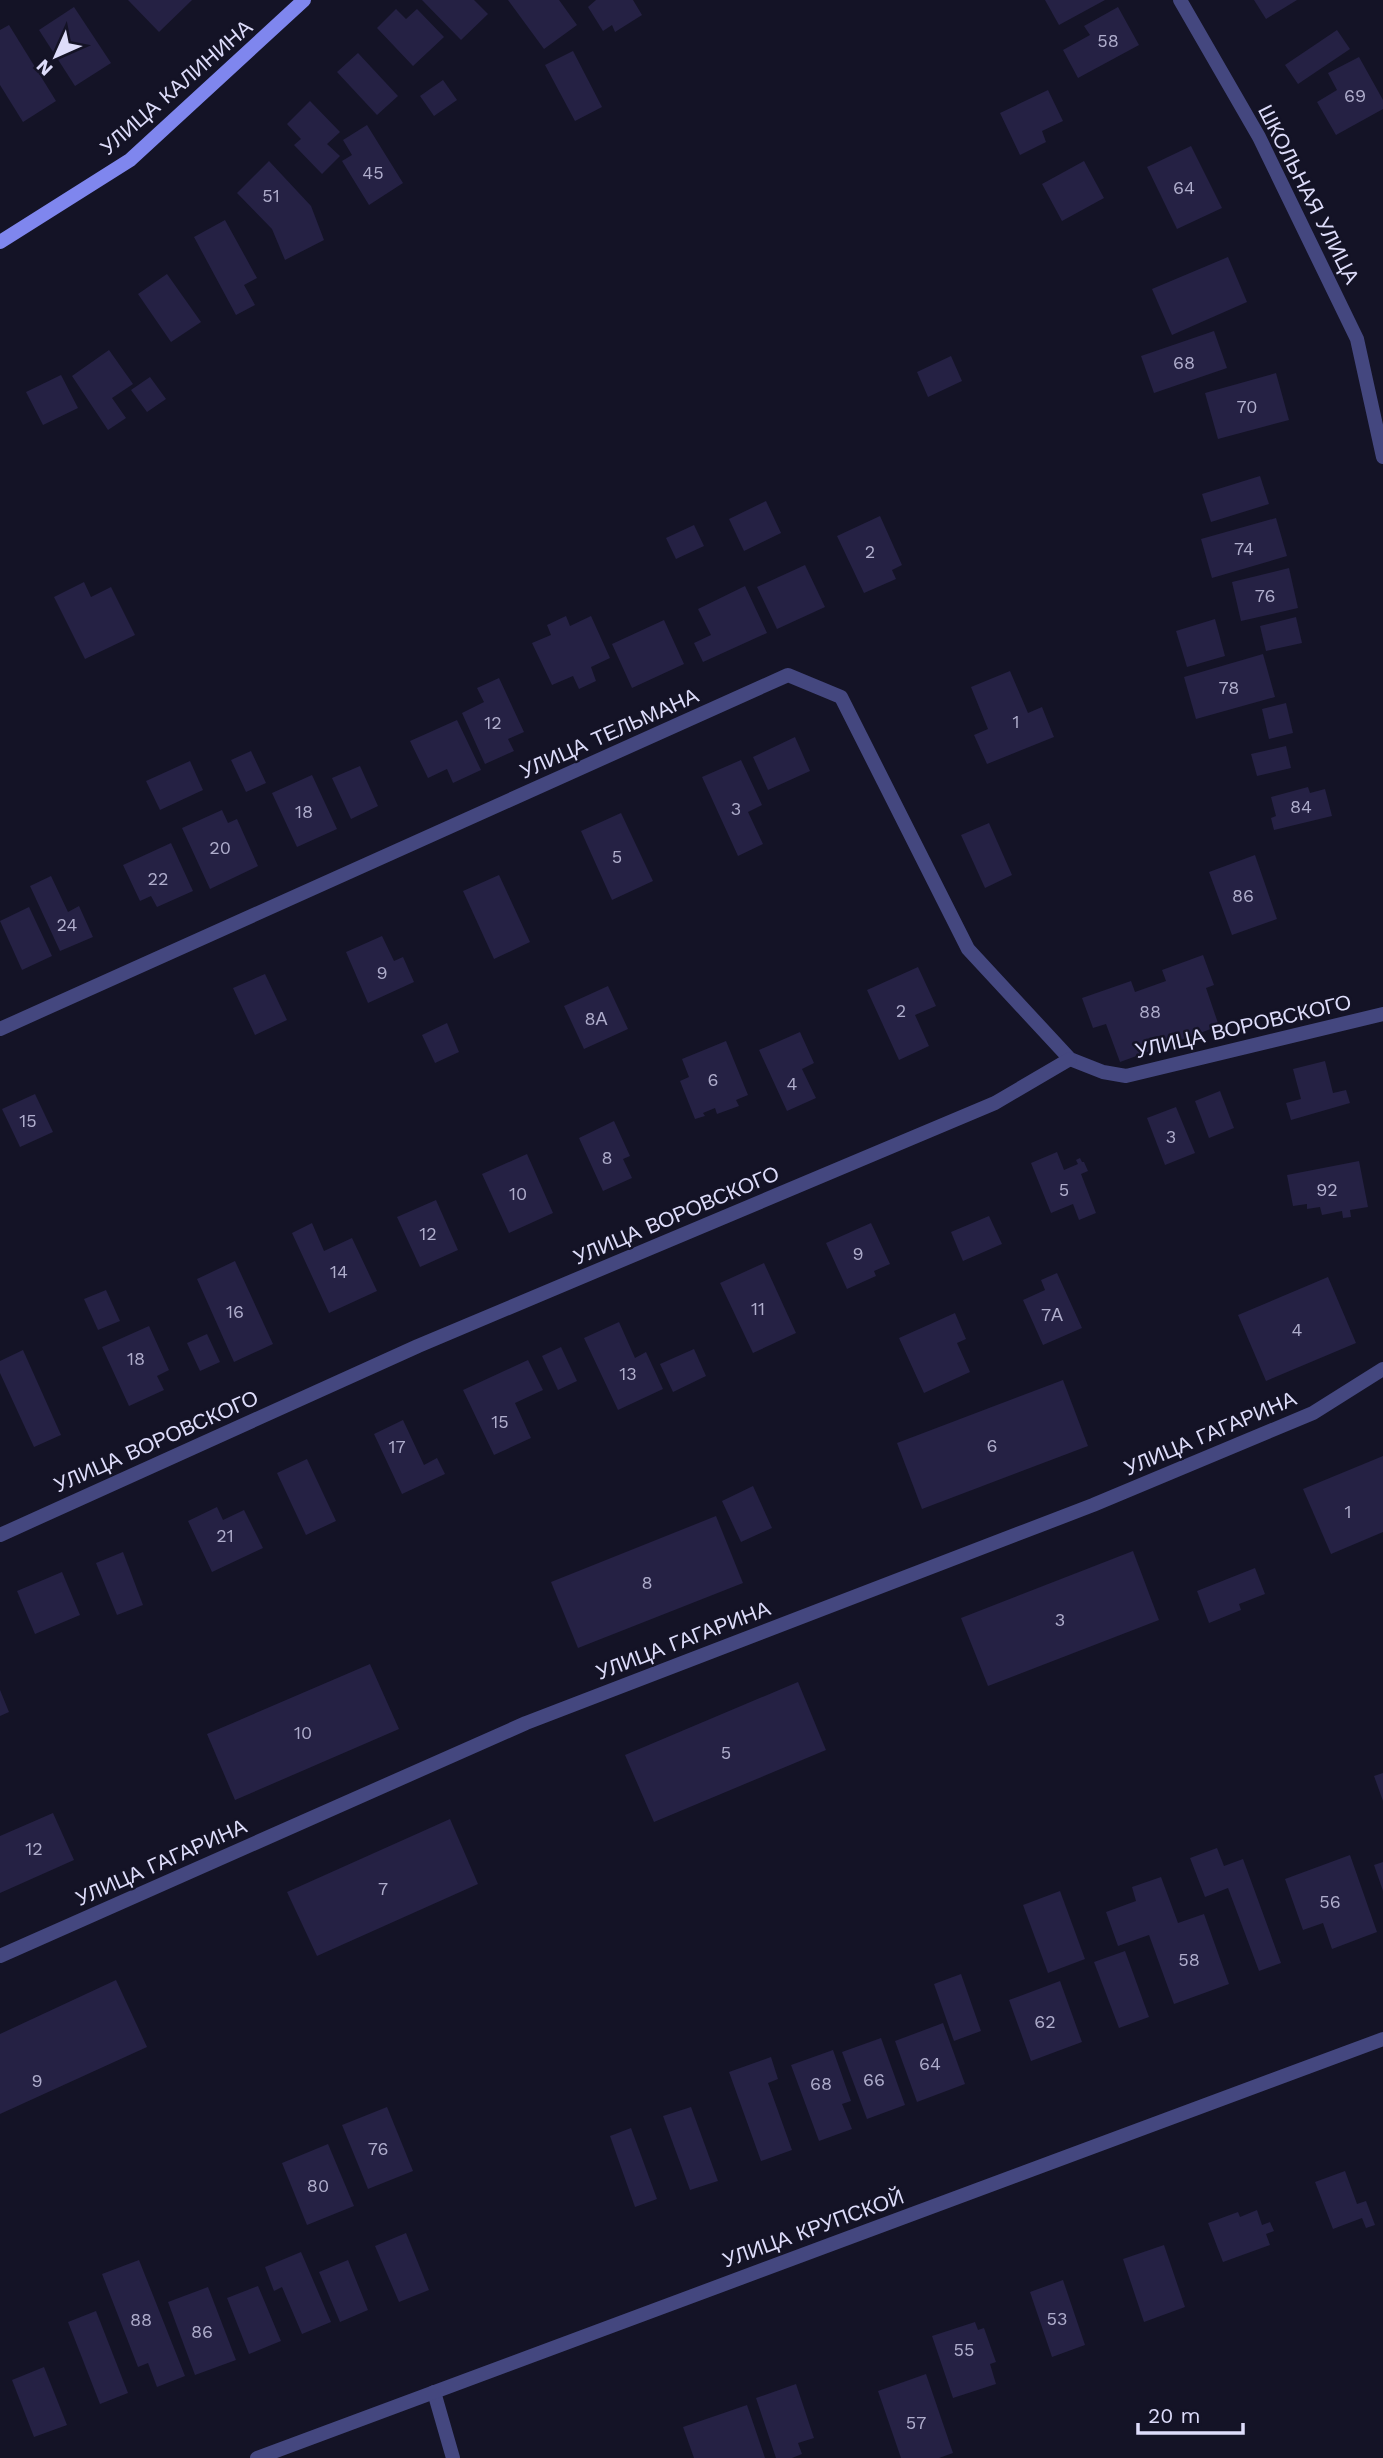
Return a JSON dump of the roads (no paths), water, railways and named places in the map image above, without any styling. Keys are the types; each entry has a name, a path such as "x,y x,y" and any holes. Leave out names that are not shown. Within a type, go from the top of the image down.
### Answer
{"street":[{"name":"УЛИЦА КАЛИНИНА","path":"0,242 130,160 304,0"},
{"name":"ШКОЛЬНАЯ УЛИЦА","path":"1180,0 1259,137 1357,339 1383,457"},
{"name":"УЛИЦА ТЕЛЬМАНА","path":"0,1029 788,675 841,696 968,949 1070,1059"},
{"name":"УЛИЦА ВОРОВСКОГО","path":"0,1535 418,1346 995,1103 1070,1059 1103,1072 1126,1076 1383,1014"},
{"name":"УЛИЦА ГАГАРИНА","path":"0,1956 526,1723 1093,1505 1300,1418 1383,1369"},
{"name":"УЛИЦА КРУПСКОЙ","path":"257,2458 1383,2039"},
{"path":"434,2392 453,2458"}]}
